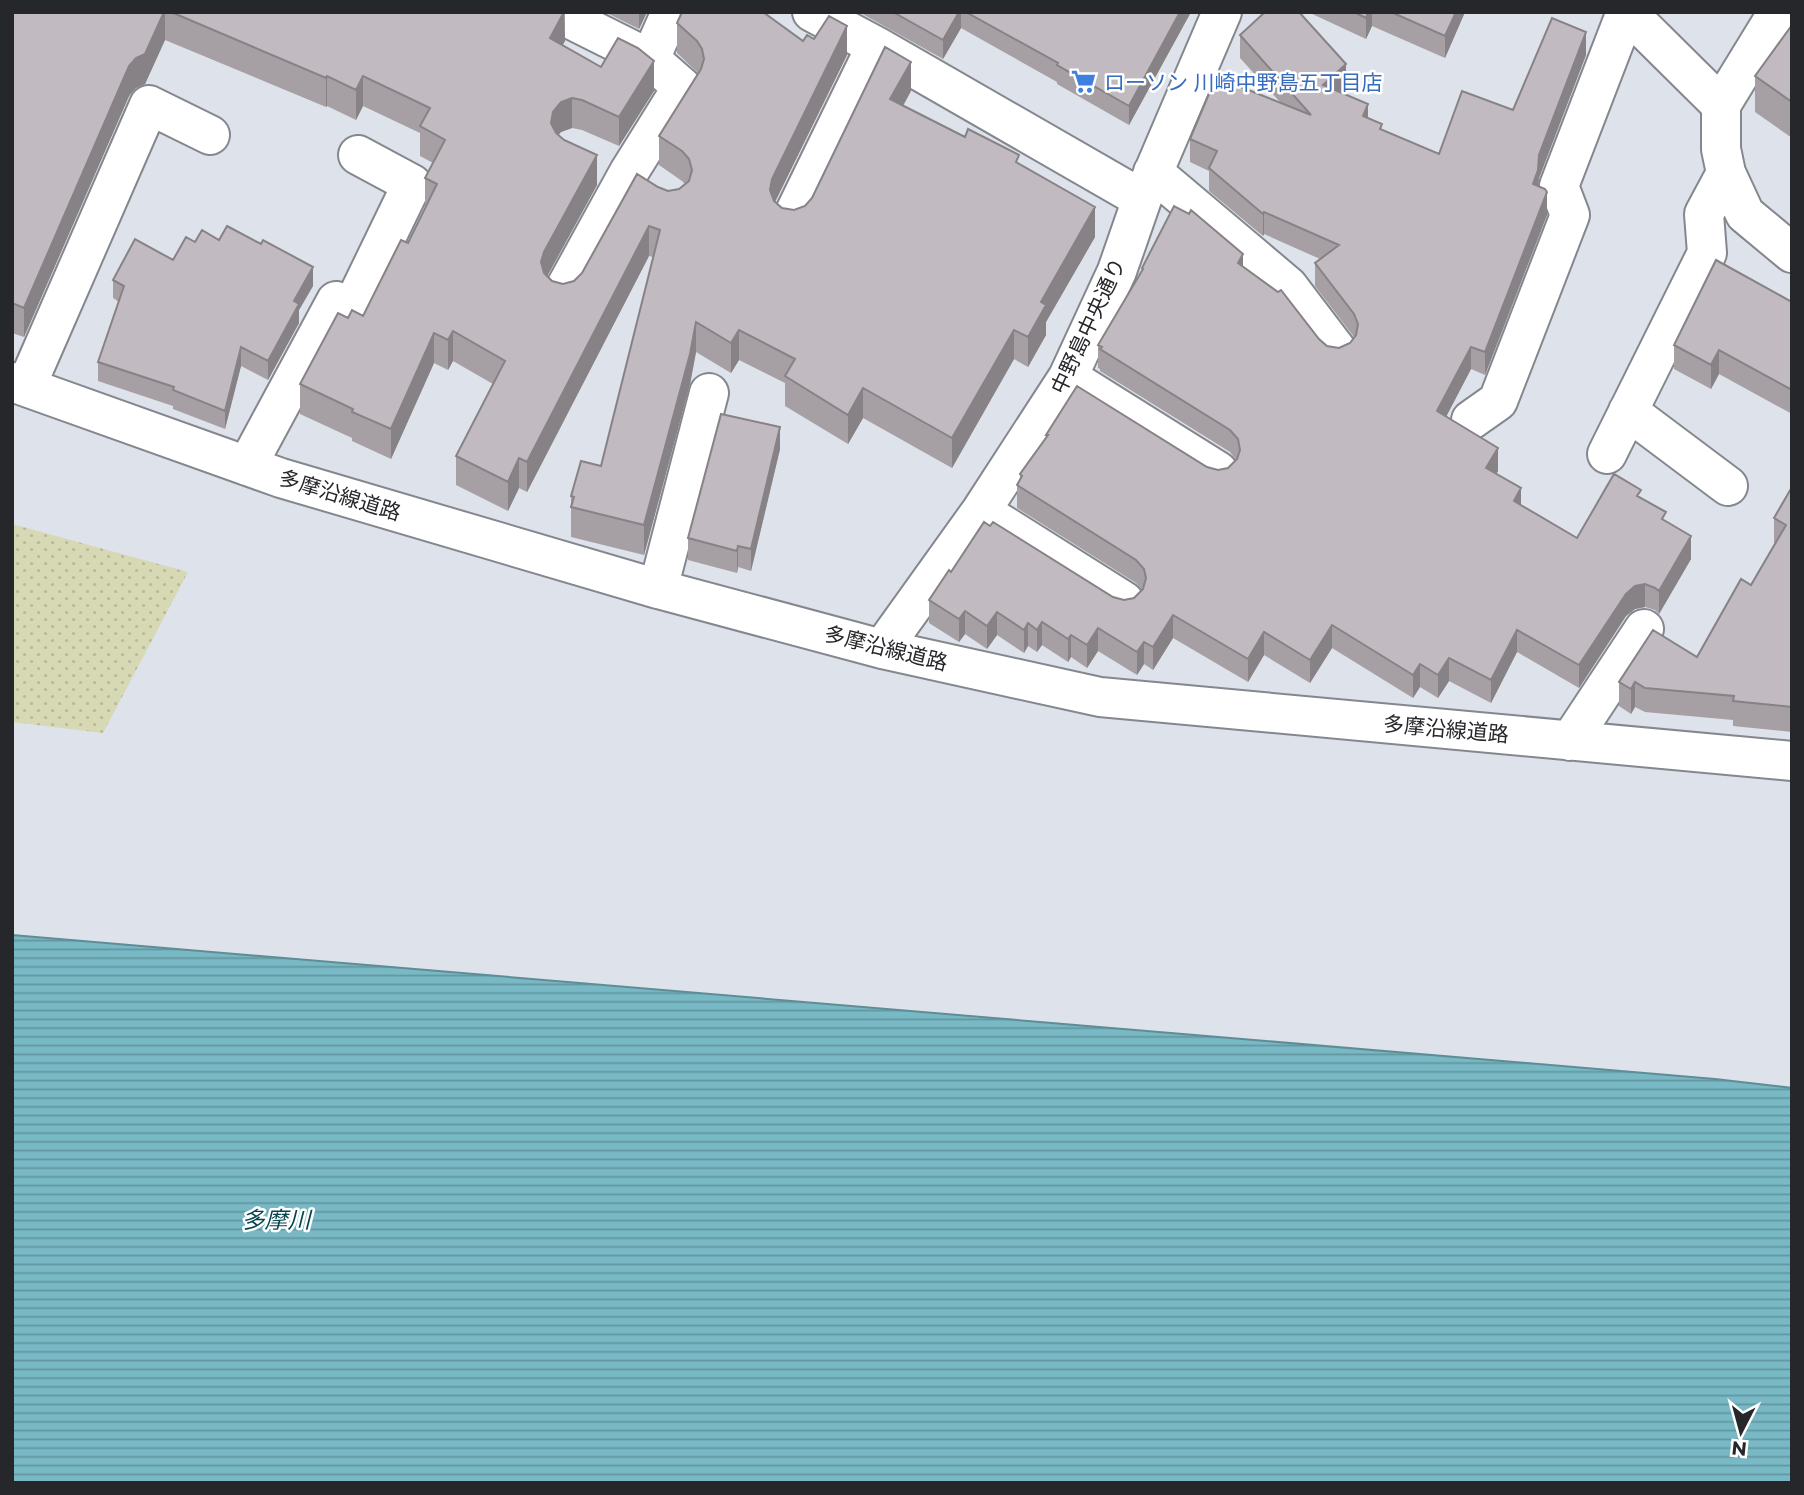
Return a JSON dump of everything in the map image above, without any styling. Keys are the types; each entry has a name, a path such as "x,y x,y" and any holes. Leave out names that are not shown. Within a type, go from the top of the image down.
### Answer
{"street":[{"path":"556,12 650,60 682,87 628,175 563,292"},
{"path":"650,60 671,12"},
{"path":"812,12 1148,185 1287,286 1336,349"},
{"name":"中野島中央通り","path":"882,649 981,511 1068,377 1117,271 1148,185 1222,12"},
{"path":"1471,420 1498,401 1570,215 1559,186 1627,12 1721,104"},
{"path":"1778,12 1721,104 1721,149 1726,173 1745,214 1792,253"},
{"path":"792,218 877,46"},
{"path":"19,384 149,106 210,135"},
{"path":"247,466 336,301 351,310 412,184 358,155"},
{"path":"1607,454 1707,253 1704,214 1726,173"},
{"path":"1068,377 1218,471"},
{"name":"多摩沿線道路","path":"19,384 281,478 658,589 882,649 1100,697 1792,761"},
{"path":"658,589 709,393"},
{"path":"1628,411 1728,486"},
{"path":"981,511 1124,601"},
{"path":"1570,741 1644,629"}],"green space":[{"path":"12,524 188,572 103,733 12,722"}],"water":[{"name":"多摩川","path":"12,935 1715,1079 1792,1088 1792,1483 12,1483"}],"building":[{"path":"12,12 164,12 145,54 136,58 129,66 24,308 12,303"},
{"path":"171,12 564,12 550,38 601,67 618,38 638,48 654,61 619,117 572,98 561,102 553,112 551,123 556,133 564,140 597,155 541,262 544,273 552,281 563,284 574,281 582,273 637,174 668,191 679,189 689,181 692,170 689,159 659,136 701,69 704,59 697,41 677,23 682,12 763,12 803,41 807,35 814,39 829,16 847,26 772,179 770,190 774,201 782,208 794,210 805,206 812,198 885,47 911,62 890,99 965,137 968,129 1019,155 1016,162 1095,207 1041,302 1046,305 1028,337 1014,330 952,438 863,388 848,415 785,376 795,359 739,330 731,343 696,322 690,354 644,525 571,507 574,497 571,496 581,461 601,466 660,230 649,226 527,462 519,458 508,482 456,456 505,361 453,331 448,340 434,333 391,429 300,384 338,313 348,318 352,310 363,316 401,240 408,243 437,184 425,178 445,140 420,126 430,108 363,76 356,90"},
{"path":"893,12 959,12 943,40"},
{"path":"966,12 1180,12 1129,106"},
{"path":"1265,12 1299,12 1346,64 1323,85 1368,104 1363,116 1382,124 1380,129 1439,154 1462,91 1513,110 1552,18 1586,32 1539,155 1533,184 1547,192 1485,352 1471,347 1437,411 1498,448 1486,468 1521,488 1514,501 1577,538 1614,474 1641,490 1637,496 1666,512 1662,519 1691,536 1659,591 1645,584 1635,586 1626,594 1579,665 1517,630 1491,680 1449,658 1438,675 1420,664 1413,675 1332,625 1310,660 1264,632 1248,659 1173,615 1153,647 1144,642 1137,652 1098,628 1087,645 1071,635 1068,639 1042,622 1037,630 1028,623 1024,630 997,612 987,626 965,611 959,619 929,600 984,522 990,526 993,522 1113,597 1124,600 1134,598 1143,589 1146,578 1144,569 1136,560 1017,485 1022,476 1020,474 1048,435 1077,386 1207,467 1218,470 1228,468 1237,459 1240,450 1238,439 1230,430 1100,349 1102,347 1098,345 1143,269 1174,206 1189,214 1191,210 1243,254 1238,263 1278,292 1281,290 1327,346 1339,348 1350,343 1356,335 1358,324 1354,314 1315,263 1339,245 1264,212 1263,214 1209,168 1217,151 1190,139 1216,77 1311,115 1240,35"},
{"path":"1354,12 1368,12 1366,18"},
{"path":"1391,12 1456,12 1445,36"},
{"path":"1792,25 1792,102 1755,76"},
{"path":"227,226 261,244 263,240 313,267 294,301 299,304 268,361 241,347 225,411 173,390 174,387 98,362 124,286 113,280 135,239 173,260 186,237 195,242 202,230 219,240"},
{"path":"1716,260 1792,302 1792,390 1719,350 1711,365 1674,345"},
{"path":"721,414 780,427 751,549 738,546 737,551 688,538"},
{"path":"1792,487 1792,707 1733,701 1734,696 1645,688 1635,682 1631,689 1619,682 1653,630 1697,657 1741,579 1751,585 1786,525 1774,518"}],"place":[{"name":"ローソン 川崎中野島五丁目店","path":"1084,82"}]}
